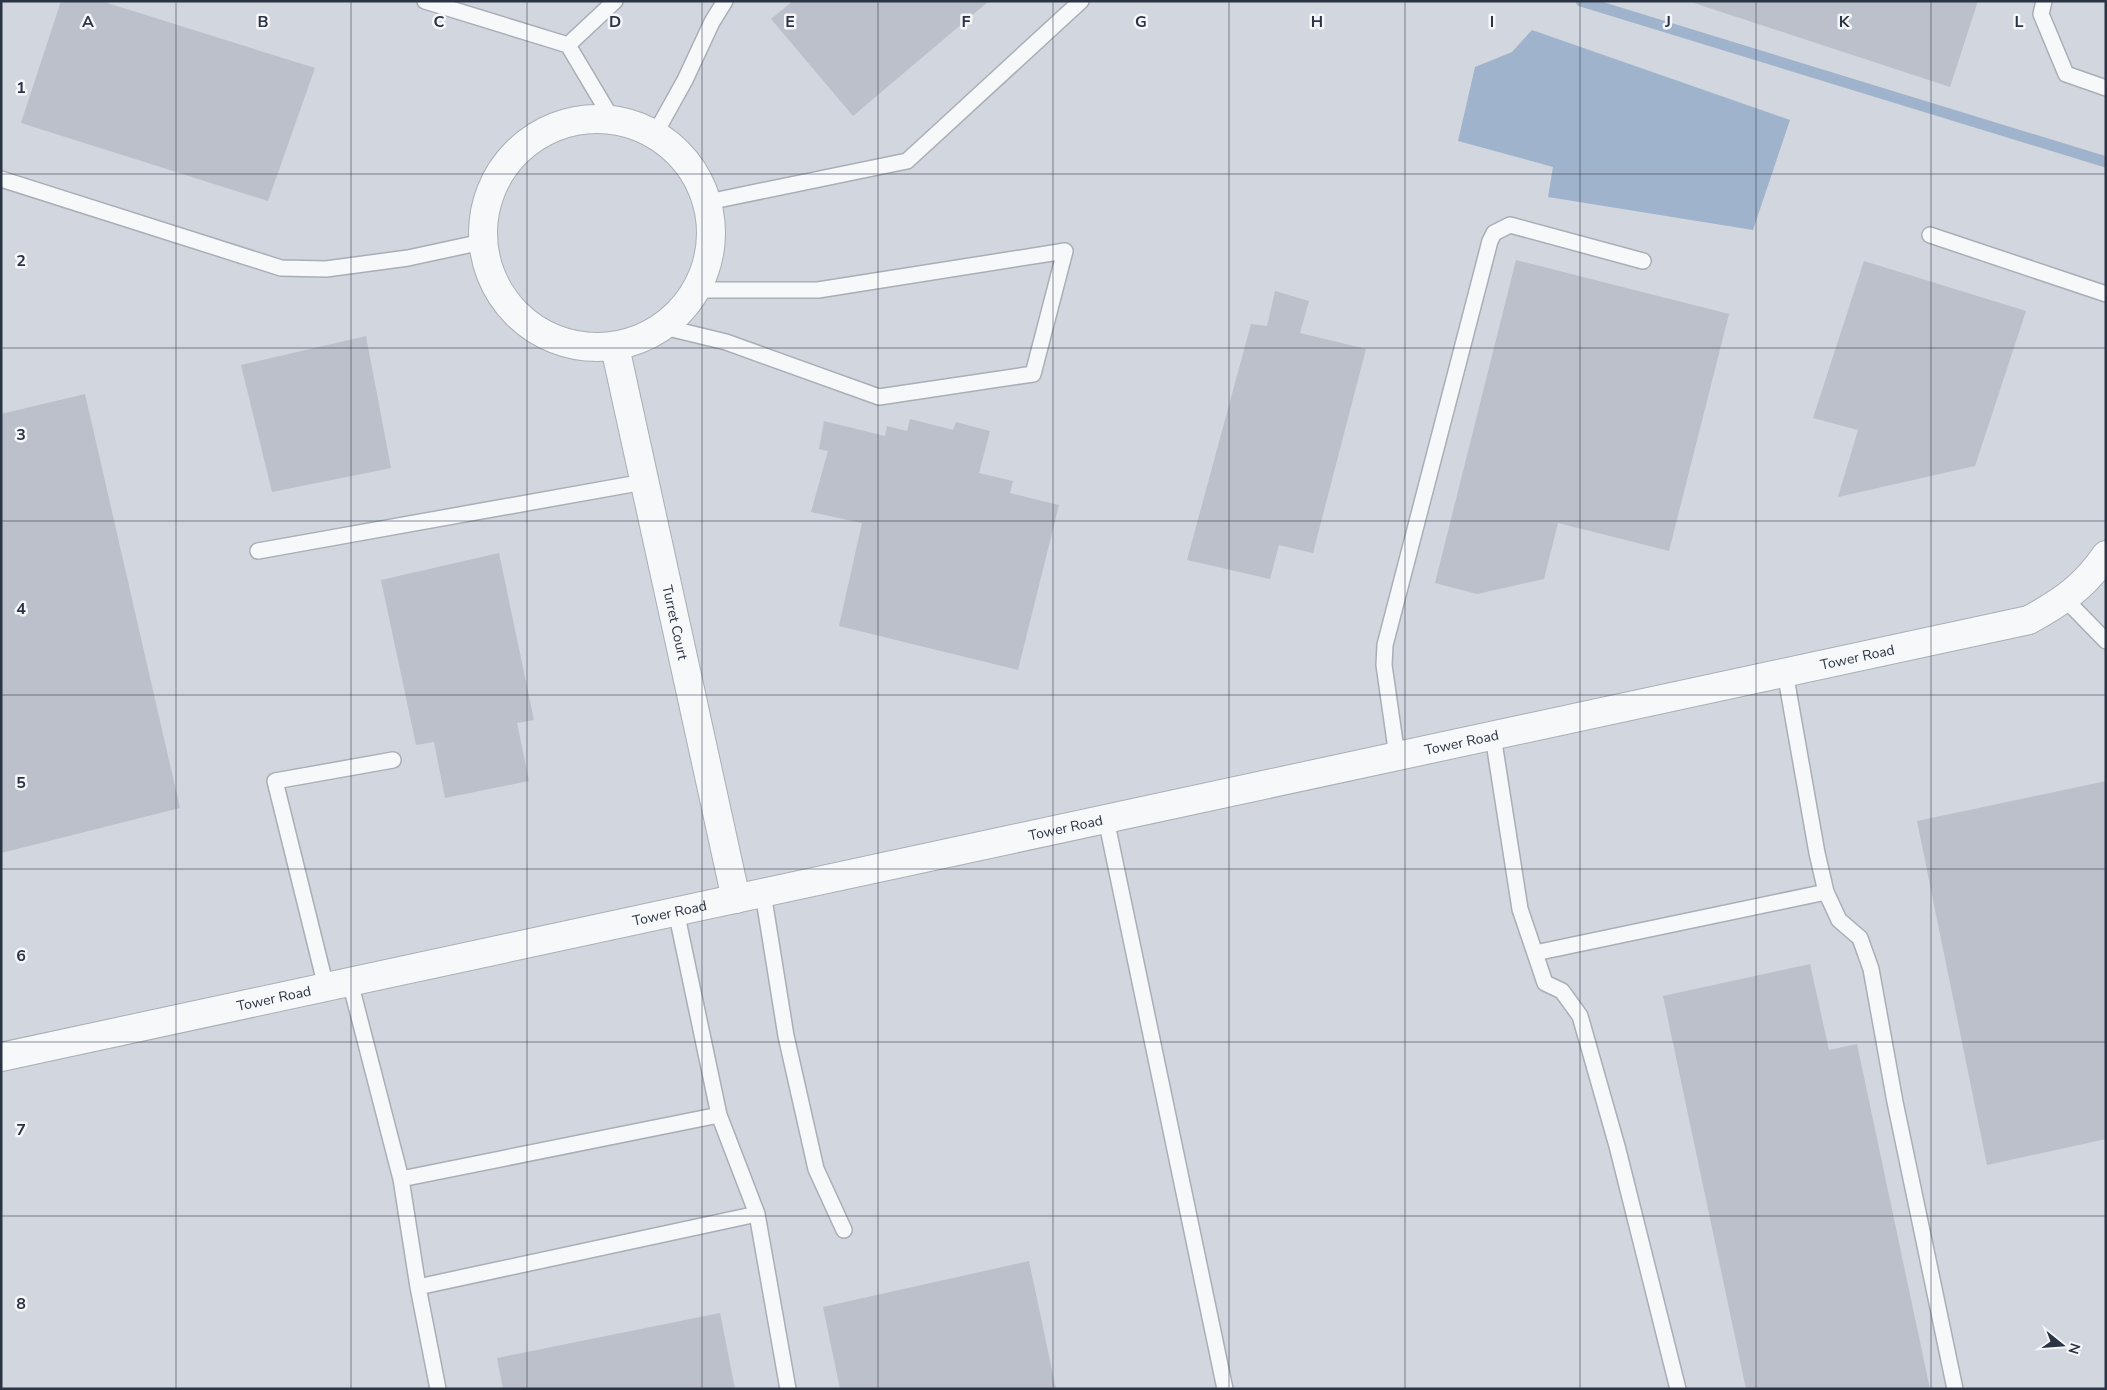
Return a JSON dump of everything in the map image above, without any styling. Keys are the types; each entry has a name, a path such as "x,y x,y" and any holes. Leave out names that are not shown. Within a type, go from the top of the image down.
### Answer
{"street":[{"path":"612,119 635,125 655,134 678,152 696,175 708,202 711,232 708,262 696,290 682,310 664,326 641,340 615,347 578,347 542,334 512,311 491,278 482,242 485,208 497,176 518,150 546,130 578,120 612,119"},
{"name":"Turret Court","path":"615,347 736,899"},
{"name":"Tower Road","path":"1,1057 2029,620 2065,599 2102,568"}],"lane":[{"path":"424,1 568,45 612,119"},
{"path":"568,45 615,1"},
{"path":"655,134 712,22 725,1"},
{"path":"708,202 907,161 1081,1"},
{"path":"2044,1 2040,14 2066,74 2106,88"},
{"path":"1,179 281,268 326,269 399,260 482,242"},
{"path":"1397,756 1384,665 1385,645 1490,241 1494,233 1510,225 1643,261"},
{"path":"1930,235 2106,294"},
{"path":"664,326 726,342 879,397 1033,374 1065,251 818,290 696,290"},
{"path":"258,551 644,482"},
{"path":"2065,599 2106,641"},
{"path":"1785,672 1817,853 1826,892 1839,920 1860,938 1871,969 1895,1102 1956,1389"},
{"path":"1493,736 1520,908 1545,983 1562,991 1580,1016 1617,1146 1678,1389"},
{"path":"393,760 276,781 338,984 401,1179 418,1287 438,1389"},
{"path":"1106,819 1225,1389"},
{"path":"1535,953 1826,892"},
{"path":"763,893 786,1036 816,1169 844,1230"},
{"path":"676,911 719,1115 757,1214 788,1389"},
{"path":"401,1179 719,1115"},
{"path":"418,1287 757,1214"}],"shaded area":[{"path":"1,1 2106,1 2106,1389 1,1389"}],"water":[{"path":"1532,30 1790,120 1753,230 1548,197 1553,167 1458,141 1475,67 1512,52"}],"building":[{"path":"61,1 101,1 315,68 268,201 21,123"},
{"path":"793,1 989,1 853,116 771,19"},
{"path":"1688,1 1978,1 1950,87"},
{"path":"1516,260 1729,314 1669,551 1558,523 1544,579 1477,594 1435,583"},
{"path":"1864,261 2026,311 1975,466 1838,497 1858,430 1813,418"},
{"path":"1275,291 1309,301 1300,333 1366,349 1313,553 1279,545 1270,579 1187,560 1251,324 1267,326"},
{"path":"366,336 391,468 272,492 241,365"},
{"path":"85,394 180,808 1,853 1,414"},
{"path":"910,419 953,430 956,422 990,431 979,473 1013,481 1010,493 1059,505 1018,670 839,626 862,523 811,512 828,451 819,449 824,421 885,436 887,426 907,431"},
{"path":"499,553 534,720 517,723 529,781 445,798 434,742 416,745 381,580"},
{"path":"2106,781 2106,1139 1987,1165 1917,821"},
{"path":"1810,964 1829,1050 1857,1044 1930,1389 1746,1389 1663,996"},
{"path":"1029,1261 1056,1389 840,1389 823,1307"},
{"path":"720,1313 735,1389 503,1389 497,1358"}],"waterway":[{"path":"1581,1 2106,162"}]}
